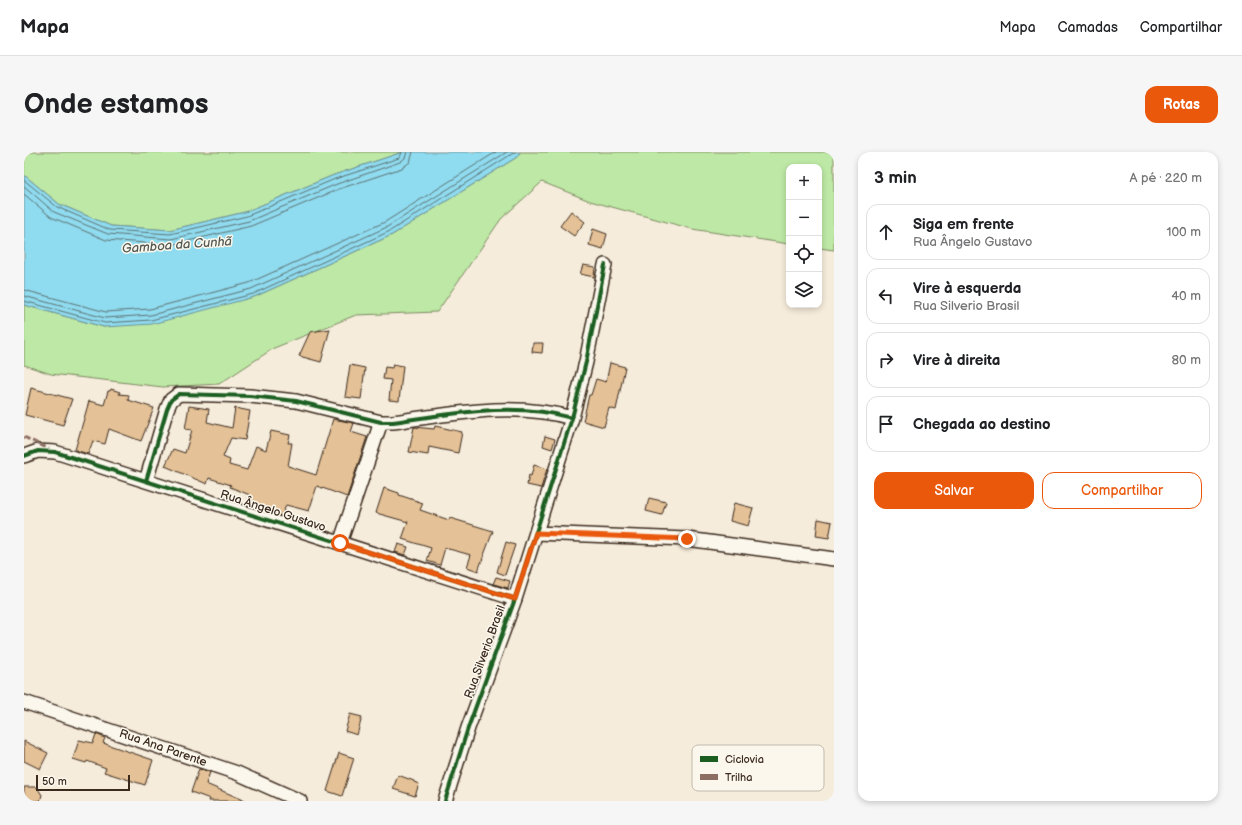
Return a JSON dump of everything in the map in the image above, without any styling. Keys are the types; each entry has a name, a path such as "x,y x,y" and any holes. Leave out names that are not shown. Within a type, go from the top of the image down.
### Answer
{"street":[{"name":"Rua Silverio Brasil","path":"445,801 468,728 515,599 572,418 586,362 606,264"},
{"path":"146,481 167,409 171,400 179,394 250,396 296,402 381,422 393,422 471,412 511,410 554,413 572,418"},
{"path":"340,543 381,422"},
{"name":"Rua Ângelo Gustavo","path":"24,456 38,451 55,452 515,599"},
{"path":"536,533 687,539 834,559"},
{"name":"Rua Ana Parente","path":"24,702 237,773 300,801"}],"green space":[{"path":"24,152 403,152 334,175 245,212 170,230 111,226 59,204 24,175"},
{"path":"520,152 834,152 834,250 822,248 822,164 786,164 786,244 692,229 590,201 542,182 501,219 437,312 356,315 274,348 219,384 163,387 51,374 24,365 24,305 104,327 254,297 392,235 517,157"}],"water":[{"name":"Gamboa da Cunhã","path":"403,152 520,152 517,157 392,235 254,297 152,324 104,327 24,305 24,175 59,204 111,226 170,230 245,212 334,175"}],"building":[{"path":"571,211 585,222 574,236 560,226"},
{"path":"593,229 607,234 603,249 589,245"},
{"path":"583,265 595,267 594,277 580,274"},
{"path":"330,329 321,362 299,356 310,332"},
{"path":"533,343 543,343 542,353 532,352"},
{"path":"610,363 625,367 616,410 609,408 604,427 583,421 589,395 591,395 596,379 606,382"},
{"path":"393,364 403,366 399,401 389,400 391,380 383,379 385,367 392,368"},
{"path":"350,365 365,368 361,399 345,397"},
{"path":"31,388 72,399 63,425 25,415"},
{"path":"111,389 120,392 119,394 129,395 128,400 154,408 141,441 109,429 105,444 93,441 88,454 75,450 89,401 104,405 108,391"},
{"path":"189,406 209,409 207,422 232,428 235,408 250,411 245,440 231,438 223,457 230,460 229,465 247,470 256,446 266,450 271,431 290,435 288,443 292,443 288,466 316,475 333,419 354,423 351,432 367,437 347,497 317,486 309,511 286,505 282,516 247,505 250,495 230,487 231,485 209,478 207,484 165,466 173,449 185,453 192,430 185,429"},
{"path":"435,426 462,432 458,453 429,447 428,455 409,452 414,427 434,429"},
{"path":"545,436 555,439 552,449 543,446"},
{"path":"534,465 547,469 541,488 527,485 529,475 531,476"},
{"path":"384,488 423,503 420,510 449,520 450,518 493,531 478,571 467,567 471,555 445,548 440,565 427,561 431,548 402,539 408,522 376,513"},
{"path":"649,498 666,502 662,515 646,511"},
{"path":"734,503 753,508 748,526 730,521"},
{"path":"818,519 832,522 829,538 816,536"},
{"path":"506,542 515,545 505,575 497,572"},
{"path":"398,544 408,547 405,555 395,552"},
{"path":"496,577 510,581 508,588 493,584"},
{"path":"350,714 362,717 357,735 345,731"},
{"path":"96,734 105,738 103,743 153,760 145,785 104,772 106,768 87,761 86,763 73,759 79,740 93,743"},
{"path":"24,741 48,753 40,769 24,761"},
{"path":"339,753 354,758 342,796 327,791"},
{"path":"199,769 210,772 206,784 246,801 209,801 210,799 191,792"},
{"path":"398,775 419,784 415,796 393,789"},
{"path":"24,787 37,787 42,795 40,801 24,801"}],"marked path":[{"path":"24,437 49,449"}],"cycle path":[{"path":"445,801 468,728 515,599 572,418 586,362 605,265"},
{"path":"146,481 167,409 171,400 179,394 250,396 296,401 381,422 393,422 460,413 505,410 528,410 572,418"},
{"path":"24,456 38,451 55,452 515,599"}],"route":[{"path":"340,543 515,599 536,533 687,539"}]}
